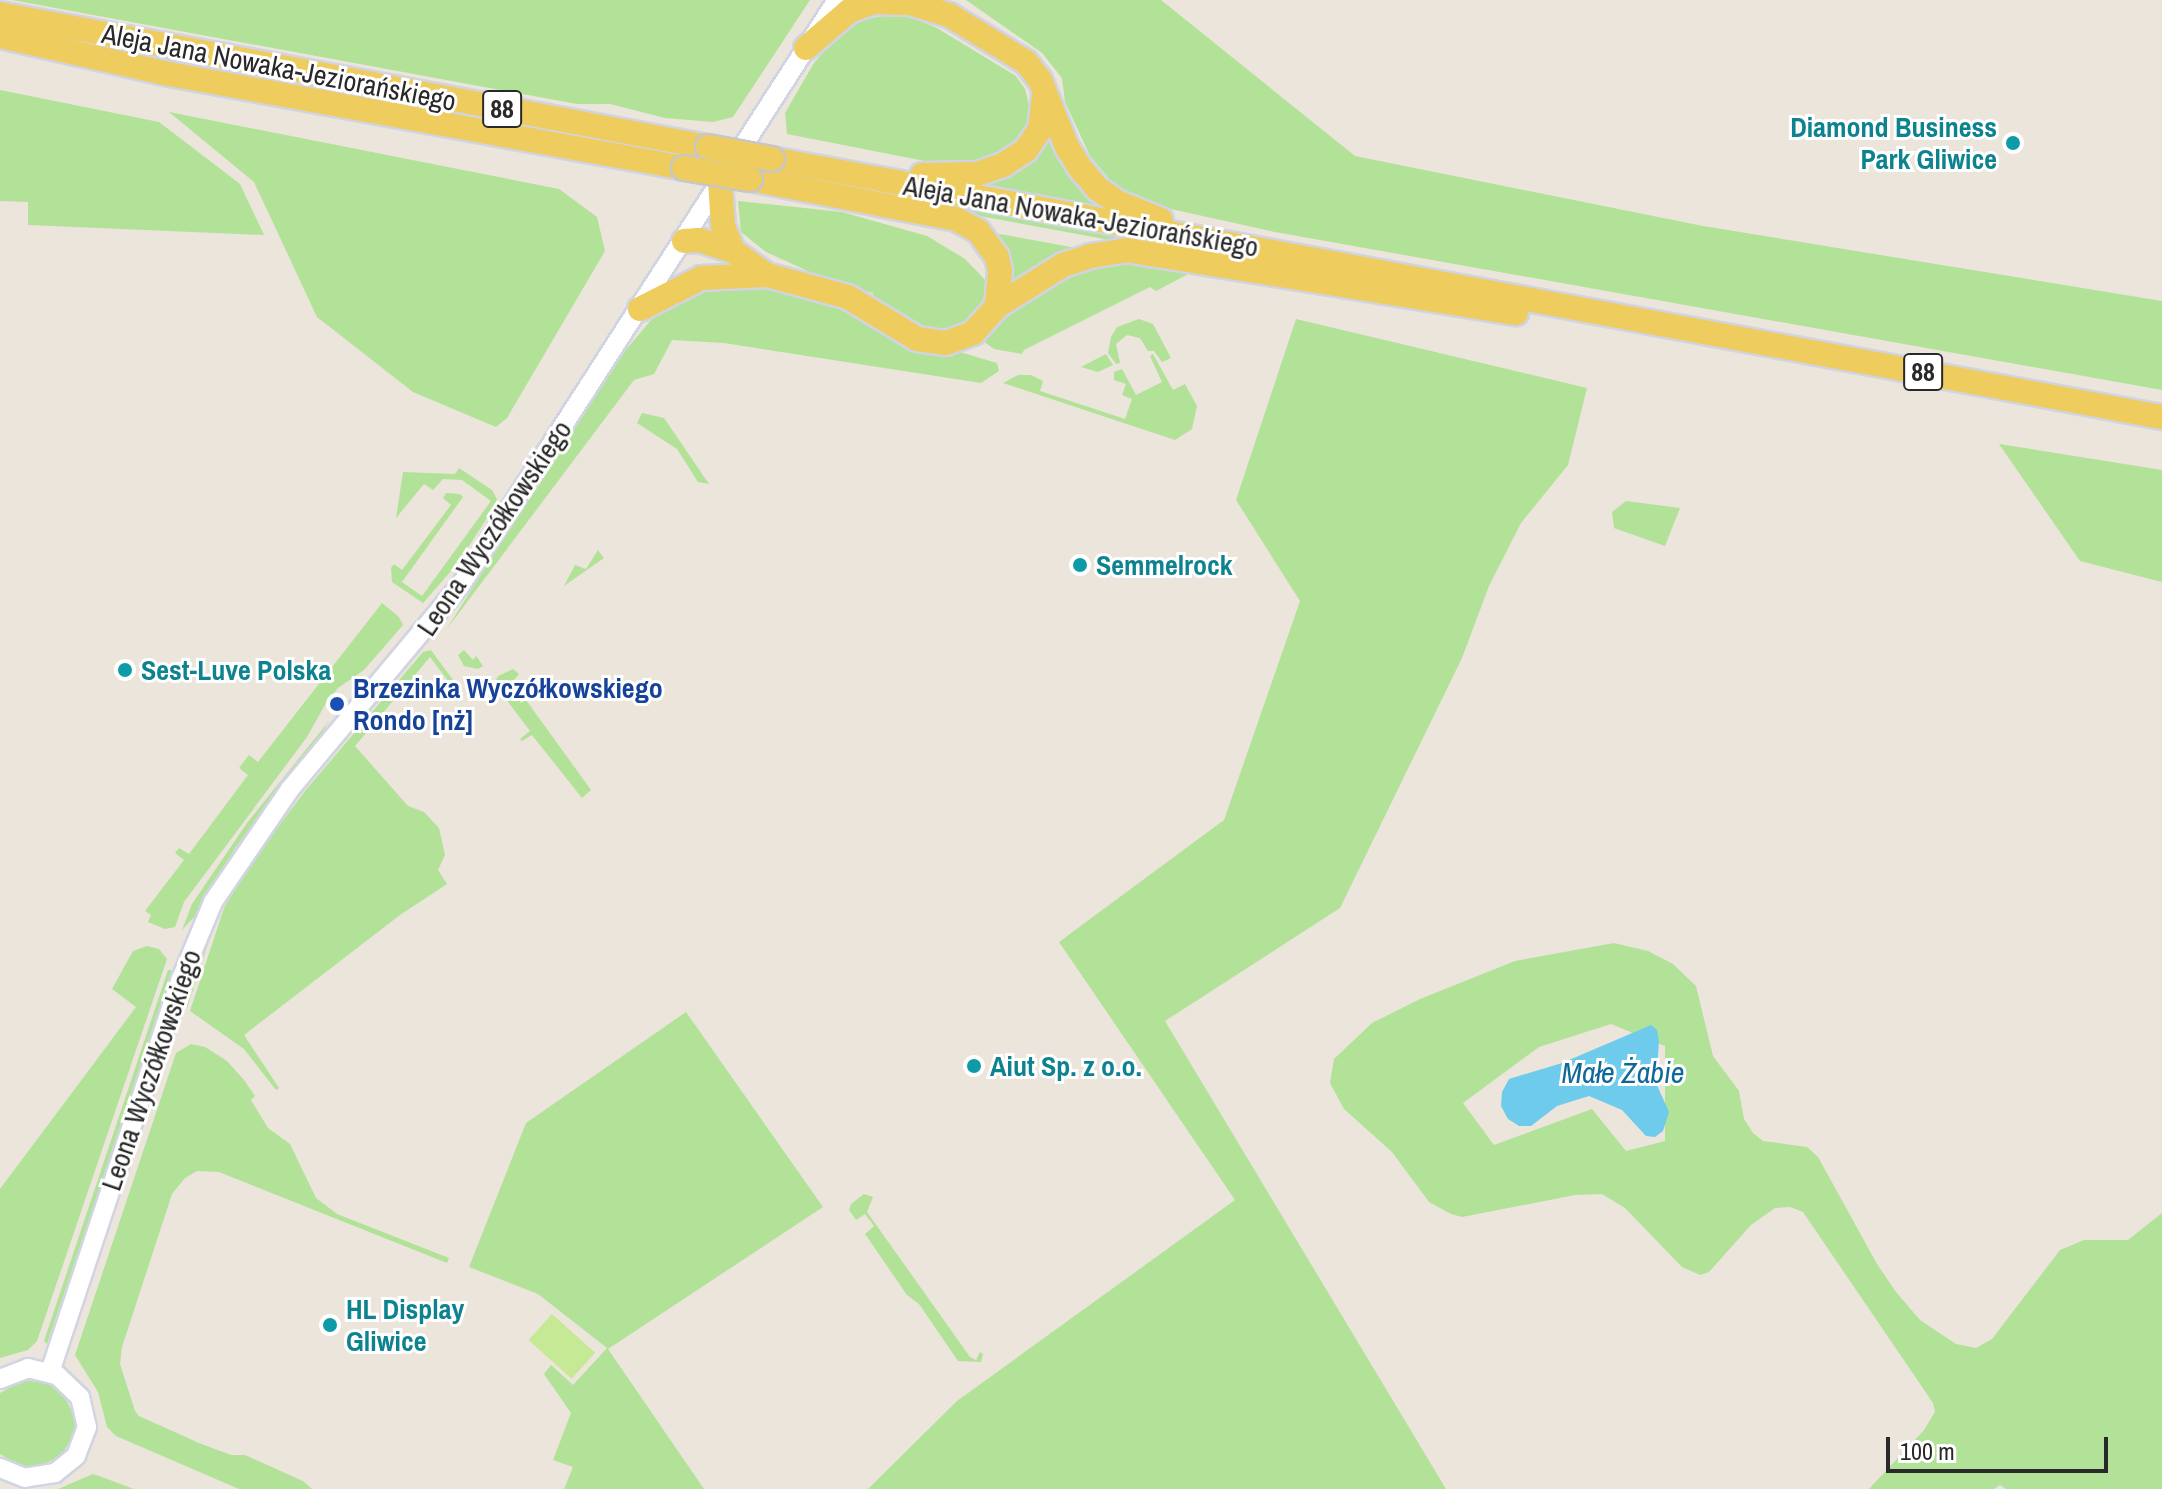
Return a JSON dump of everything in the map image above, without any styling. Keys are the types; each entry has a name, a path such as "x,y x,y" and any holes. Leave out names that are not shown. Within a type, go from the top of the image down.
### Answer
{"main road":[{"path":"806,48 849,11 874,2 903,1 941,7 1026,62 1040,80 1067,147 1098,189 1119,203 1223,242"},
{"name":"Aleja Jana Nowaka-Jeziorańskiego","path":"0,14 2162,417"},
{"path":"0,36 169,74 956,219 978,231 997,257 1000,271 997,306"},
{"path":"844,172 940,176 977,174 1003,165 1026,150 1040,129 1044,94"},
{"path":"720,182 723,226 733,251"},
{"path":"684,241 699,240 733,251 767,275"},
{"path":"684,241 704,266 720,275"},
{"path":"640,309 687,282 720,275 767,275 858,301 906,333 930,342 946,343 973,333 997,306 1063,265 1090,256 1126,250 1629,331 1709,333"}],"street":[{"name":"Leona Wyczółkowskiego","path":"50,1372 181,979 213,902 290,789 453,596 837,0"},
{"path":"0,1379 28,1368 50,1372 64,1379 80,1397 87,1416 85,1436 71,1462 48,1476 24,1484 0,1468"}],"green space":[{"path":"12,0 810,0 733,117 713,122 665,118 610,104 577,104"},
{"path":"966,0 1161,0 1355,156 1703,226 2162,301 2162,390 1275,232 1139,202 1116,187 1090,156 1065,102 1062,78 1042,53"},
{"path":"899,12 937,28 1016,76 1025,89 1029,105 1028,124 1016,142 998,154 977,160 935,163 787,134 785,113 814,63 831,43 851,23"},
{"path":"0,90 159,122 240,184 264,235 28,225 28,202 0,201"},
{"path":"169,112 559,189 597,217 605,251 507,418 496,427 413,392 317,317 254,182"},
{"path":"1046,128 1101,205 987,185"},
{"path":"765,170 1295,269 1186,254 762,176"},
{"path":"738,201 842,212 927,236 965,259 994,289 971,321 946,331 926,330 872,298 873,293 823,278 766,252 741,232"},
{"path":"1000,234 1071,247 1074,251 1012,288 996,236"},
{"path":"1123,256 1192,272 1156,291 1150,287 1024,350 1022,354 994,349 983,341 1011,310 1057,275"},
{"path":"744,281 828,302 885,330 997,363 999,371 981,383 724,343 672,340 654,374 634,380 446,630 614,364 657,313 689,288"},
{"path":"1139,319 1153,324 1171,358 1162,362 1154,351 1148,351 1140,338 1127,335 1116,344 1120,363 1116,364 1108,353 1111,337 1117,327"},
{"path":"1296,319 1587,388 1568,465 1521,523 1489,586 1462,658 1340,908 1165,1021 1446,1489 868,1489 957,1401 1235,1200 1059,942 1224,820 1300,601 1236,500"},
{"path":"1106,354 1113,365 1098,372 1081,367"},
{"path":"1153,354 1173,390 1185,384 1197,406 1192,429 1175,440 1003,383 1018,375 1031,375 1043,381 1040,391 1125,419 1132,399 1122,395 1126,384 1114,380 1114,372 1122,369 1136,395 1162,382 1150,356"},
{"path":"642,413 664,418 709,484 698,482 677,449 637,423"},
{"path":"1999,444 2162,470 2162,582 2080,561"},
{"path":"459,468 492,490 498,501 458,563 423,603 392,582 391,568 394,564 402,570 451,505 443,498 446,493 460,494 463,497 402,582 422,596 491,501 462,480 443,479 433,490 424,484 396,518 403,472 455,474"},
{"path":"1626,501 1680,508 1665,546 1614,528 1612,512"},
{"path":"598,550 604,558 564,586 575,565 586,569"},
{"path":"382,603 399,617 403,625 364,670 338,688 326,703 307,737 184,902 175,927 165,929 148,922 151,915 145,911 184,860 175,853 179,848 189,854 248,775 239,768 249,755 258,762"},
{"path":"431,650 461,691 458,694 430,657 355,746 408,806 424,812 439,828 445,855 438,870 447,884 400,915 244,1035 279,1088 276,1090 244,1049 190,1011 224,908 244,873 305,791 423,652"},
{"path":"464,650 473,660 476,656 483,666 478,669 464,666 458,655"},
{"path":"513,669 519,674 509,686 521,703 526,700 591,790 582,798 532,735 522,741 520,739 530,731 503,695 493,701 491,698 490,692 498,676"},
{"path":"329,721 308,756 235,848 198,913 182,930 192,904 247,823"},
{"path":"220,907 187,1008 186,989"},
{"path":"1614,943 1648,951 1673,964 1696,986 1713,1056 1739,1091 1744,1119 1753,1133 1763,1141 1807,1147 1818,1157 1877,1264 1896,1292 1920,1320 1956,1344 1976,1348 1992,1339 2060,1250 2084,1240 2128,1240 2162,1213 2162,1489 2006,1489 2000,1485 1994,1489 1869,1489 1924,1430 1935,1412 1933,1403 1803,1212 1790,1207 1775,1208 1751,1225 1709,1272 1700,1275 1682,1267 1625,1208 1602,1194 1575,1195 1462,1217 1429,1202 1392,1152 1344,1109 1330,1083 1334,1059 1372,1023 1420,999 1515,961","holes":["1611,1024 1665,1046 1665,1141 1626,1151 1592,1109 1494,1145 1463,1103 1539,1047"]},
{"path":"147,946 159,949 167,959 37,1341 28,1350 0,1358 0,1189 136,1007 112,989 133,951"},
{"path":"168,970 172,970 171,980 47,1344 44,1341"},
{"path":"686,1012 823,1207 608,1349 704,1489 564,1489 573,1467 553,1460 571,1413 544,1374 551,1365 573,1385 607,1348 538,1294 469,1267 526,1123"},
{"path":"191,1044 205,1047 227,1061 244,1080 255,1096 251,1100 268,1128 290,1144 316,1198 337,1214 449,1258 447,1263 219,1172 197,1171 185,1178 172,1194 122,1347 120,1364 135,1411 139,1416 199,1443 231,1455 245,1455 303,1481 312,1489 239,1489 116,1436 107,1427 98,1392 75,1355 176,1053"},
{"path":"864,1194 873,1197 867,1212 970,1357 976,1360 980,1352 983,1354 981,1362 958,1361 919,1304 907,1295 865,1234 874,1226 865,1214 856,1220 849,1210 851,1204"},
{"path":"552,1314 595,1353 572,1379 529,1340"},
{"path":"24,1380 52,1384 63,1393 75,1418 75,1432 61,1456 35,1468 20,1466 0,1454 0,1393"},
{"path":"93,1474 99,1476 134,1489 58,1489"}],"water":[{"name":"Małe Żabie","path":"1651,1025 1657,1030 1659,1041 1656,1083 1669,1112 1663,1131 1655,1137 1646,1136 1622,1110 1589,1096 1557,1106 1531,1126 1519,1126 1508,1119 1501,1106 1502,1092 1509,1079 1562,1063"}],"place":[{"name":"Diamond Business Park Gliwice","path":"2013,143"},
{"name":"Semmelrock","path":"1080,565"},
{"name":"Sest-Luve Polska","path":"125,670"},
{"name":"Brzezinka Wyczółkowskiego Rondo [nż]","path":"337,704"},
{"name":"Aiut Sp. z o.o.","path":"974,1066"},
{"name":"HL Display Gliwice","path":"330,1325"}]}
